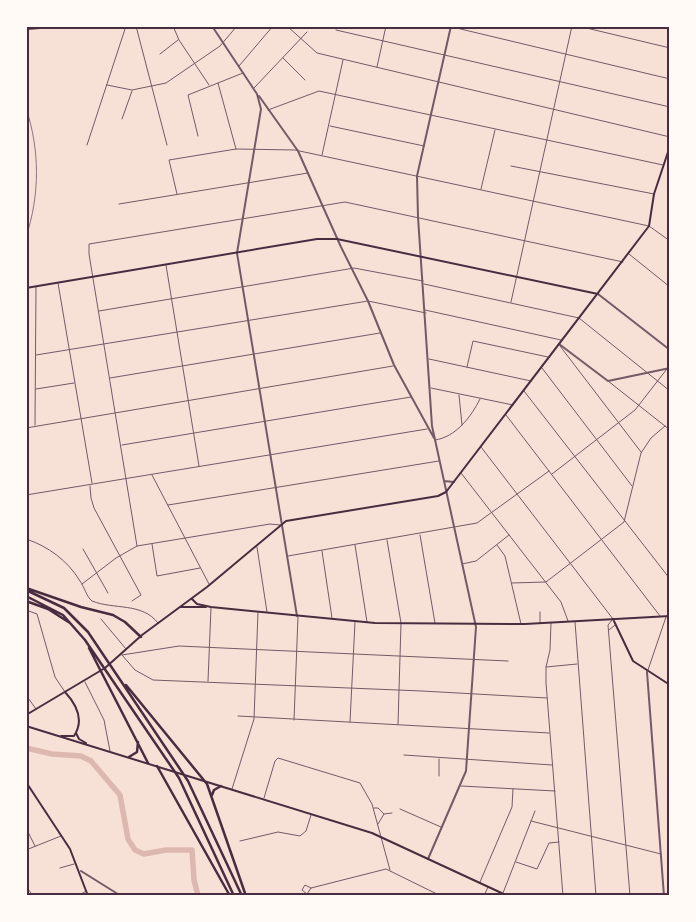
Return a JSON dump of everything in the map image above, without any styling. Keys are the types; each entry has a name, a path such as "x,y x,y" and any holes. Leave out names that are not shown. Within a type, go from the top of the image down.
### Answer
{"highway":[{"path":"26,589 116,617 140,637"},
{"path":"26,589 54,602 72,615 88,632 107,659 188,781 242,896"},
{"path":"26,596 54,609 75,627 108,673 179,778 234,896"},
{"path":"26,601 53,611 75,627"},
{"path":"100,664 104,676 148,763"},
{"path":"113,669 206,781 246,896"},
{"path":"129,757 138,751 137,738"},
{"path":"157,766 230,896"},
{"path":"213,799 214,790 221,786"}],"main road":[{"path":"26,29 69,26"},
{"path":"26,715 106,668 140,637 210,585 286,521 438,496 446,492 627,257 648,226 654,194 670,146"},
{"path":"26,288 318,239 337,239 598,294"},
{"path":"192,599 198,604 211,607"},
{"path":"182,607 211,607 355,622 401,623 521,624 668,616"},
{"path":"612,620 633,661 647,672 670,685"},
{"path":"65,692 79,714 76,733 79,739 89,745"},
{"path":"26,726 381,837 508,896"},
{"path":"58,736 72,737 76,733"},
{"path":"26,782 70,849 88,896"}],"street":[{"path":"87,145 126,26"},
{"path":"136,26 167,145"},
{"path":"173,26 179,40 209,86"},
{"path":"212,26 253,89 298,151 337,239 368,301 394,365 435,440"},
{"path":"107,85 132,90 166,82 223,42 236,26"},
{"path":"238,66 273,26"},
{"path":"287,26 316,53 670,137"},
{"path":"377,67 386,26"},
{"path":"428,859 466,771 475,624 435,440 418,217 417,176 450,26 670,79"},
{"path":"511,302 572,26"},
{"path":"578,26 670,48"},
{"path":"336,30 670,107"},
{"path":"253,89 307,32"},
{"path":"160,54 179,40"},
{"path":"282,58 305,80"},
{"path":"322,156 343,60"},
{"path":"198,136 188,96 243,73"},
{"path":"218,82 236,149"},
{"path":"122,119 132,90"},
{"path":"268,110 312,92 335,94 664,165"},
{"path":"257,94 261,109 237,253 297,616 294,721"},
{"path":"329,126 424,146"},
{"path":"481,190 495,128"},
{"path":"177,194 169,160 236,149 254,148 298,151 648,226 670,241"},
{"path":"511,166 654,194"},
{"path":"119,204 308,173"},
{"path":"137,546 88,244 345,202 623,262"},
{"path":"629,254 670,288"},
{"path":"166,265 199,467"},
{"path":"98,311 351,268 423,282 579,318 670,391"},
{"path":"58,283 92,484 91,498 94,508 141,595 132,600"},
{"path":"35,426 36,287"},
{"path":"598,294 670,350"},
{"path":"36,355 368,301 562,341"},
{"path":"109,378 380,333"},
{"path":"467,368 473,341 549,357"},
{"path":"559,344 670,430"},
{"path":"559,344 641,453"},
{"path":"429,359 530,381"},
{"path":"26,428 394,365"},
{"path":"542,367 633,486"},
{"path":"608,381 669,367"},
{"path":"551,474 639,406 669,367"},
{"path":"35,389 75,383"},
{"path":"430,388 513,405"},
{"path":"524,391 670,579"},
{"path":"458,394 462,425"},
{"path":"121,445 411,397"},
{"path":"435,440 450,436 462,425 480,398"},
{"path":"506,414 660,617"},
{"path":"512,583 546,582 624,522 641,453 651,438 664,426"},
{"path":"26,495 428,428"},
{"path":"481,446 612,620 608,622 630,896"},
{"path":"168,505 440,461"},
{"path":"287,556 477,523 549,471"},
{"path":"461,473 546,582 560,602 568,622"},
{"path":"152,474 210,585"},
{"path":"444,480 454,482"},
{"path":"82,584 119,556 137,546 270,524 281,525"},
{"path":"270,524 274,529 274,533"},
{"path":"420,534 435,623"},
{"path":"462,564 476,561 509,535"},
{"path":"26,539 49,549 61,559 82,584 89,598 94,602 131,608 150,615 158,624"},
{"path":"387,540 401,623 398,725"},
{"path":"152,543 157,576 201,568"},
{"path":"355,545 367,622"},
{"path":"497,545 505,556 521,624"},
{"path":"257,547 267,612"},
{"path":"83,549 108,593"},
{"path":"322,550 332,619"},
{"path":"208,682 211,607"},
{"path":"26,610 37,613 55,677 65,692"},
{"path":"232,789 254,718 258,612"},
{"path":"540,612 540,623"},
{"path":"664,896 647,672 668,616"},
{"path":"101,619 126,650"},
{"path":"350,722 355,622"},
{"path":"575,622 596,896"},
{"path":"551,623 550,653 546,667 547,698 563,896"},
{"path":"609,630 615,625"},
{"path":"121,654 173,647 401,655 508,661"},
{"path":"121,654 135,670 150,680 547,698"},
{"path":"546,667 578,664"},
{"path":"84,681 104,720 110,752"},
{"path":"26,695 36,709"},
{"path":"238,716 294,721 350,722 549,733"},
{"path":"404,755 552,765"},
{"path":"264,799 278,758 360,783 374,808 390,870"},
{"path":"439,776 440,758"},
{"path":"461,786 555,791"},
{"path":"26,792 30,789"},
{"path":"479,882 512,807 513,789"},
{"path":"374,808 378,808 384,814"},
{"path":"400,809 442,827"},
{"path":"503,894 535,811"},
{"path":"384,814 392,813"},
{"path":"240,841 278,832 300,836 306,831 312,814"},
{"path":"378,824 381,822 384,814"},
{"path":"531,821 661,854"},
{"path":"26,828 36,846"},
{"path":"26,850 61,835"},
{"path":"515,862 537,869 549,843 559,842"},
{"path":"60,868 75,864"},
{"path":"311,888 382,869 390,870 441,896"},
{"path":"79,871 121,896"},
{"path":"26,886 33,896"},
{"path":"484,896 488,887"},
{"path":"78,896 86,891"}],"waterway":[{"path":"26,748 52,754 81,756 91,761 120,795 128,839 135,850 144,854 166,850 192,850 194,880 198,896"}],"railway":[{"path":"26,108 31,124 36,156 36,189 31,221 26,237"}]}
